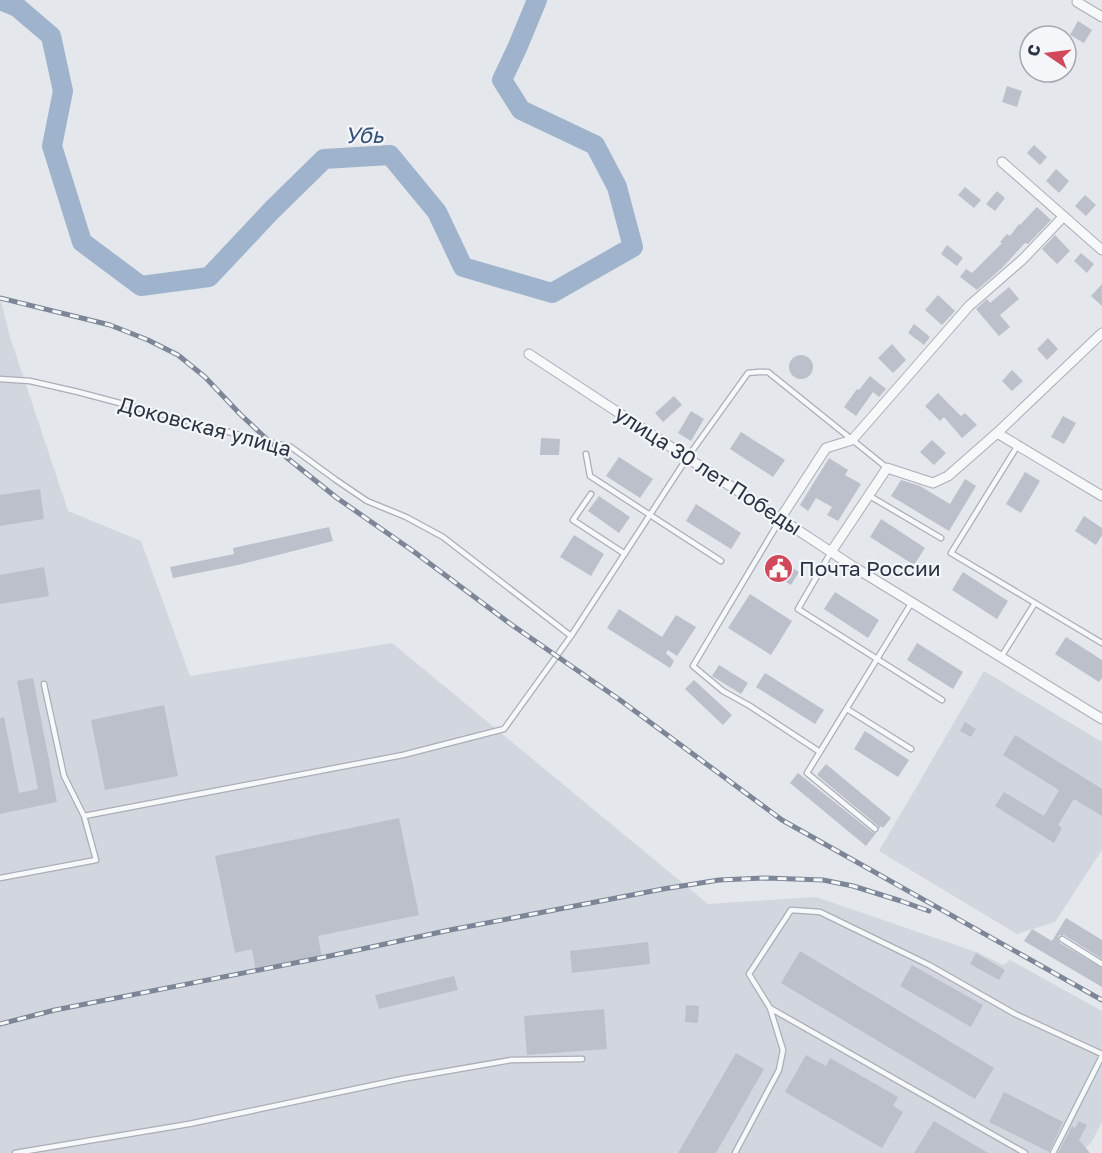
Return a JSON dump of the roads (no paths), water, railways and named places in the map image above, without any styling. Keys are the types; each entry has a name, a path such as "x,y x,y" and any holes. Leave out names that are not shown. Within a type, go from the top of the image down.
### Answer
{"street":[{"path":"1077,2 1102,17"},
{"path":"1002,162 1102,250"},
{"path":"780,519 826,448 852,440 969,306 1023,259 1063,217"},
{"path":"831,552 887,468 933,483 948,476 997,433 1102,333"},
{"name":"улица 30 лет Победы","path":"529,354 831,552 1102,719"},
{"path":"997,433 1102,496"}],"lane":[{"path":"84,816 403,755 504,729 571,636 687,458 748,374 768,372 887,468"},
{"name":"Доковская улица","path":"0,379 30,381 78,392 291,447 367,501 406,517 443,537 571,636"},
{"path":"1018,445 951,553 1102,643"},
{"path":"586,454 590,476 721,561"},
{"path":"591,494 573,520 625,554"},
{"path":"868,495 941,538"},
{"path":"780,519 693,666 723,691 820,752"},
{"path":"831,552 798,609 942,700"},
{"path":"875,829 807,773 912,602"},
{"path":"1001,657 1035,603"},
{"path":"0,878 96,860 84,816 64,776 44,684"},
{"path":"847,709 911,749"},
{"path":"735,1153 779,1070 783,1050 770,1008 749,974 791,910 820,912 929,965 1015,1014 1102,1055 1053,1153"},
{"path":"1062,939 1102,964"},
{"path":"770,1008 1025,1153"},
{"path":"15,1153 189,1124 402,1079 511,1060 582,1059"}],"waterway":[{"name":"Убь","path":"0,0 17,7 51,36 63,91 52,146 82,242 141,286 209,277 324,159 390,155 437,212 463,267 552,293 633,247 617,187 595,145 521,110 502,80 537,0"}],"railway":[{"path":"0,298 110,325 178,355 205,377 286,457 337,498 620,700 782,820 1102,1000"},
{"path":"0,1024 55,1010 450,930 719,880 766,878 823,880 853,886 929,911"}],"place":[{"name":"Почта России","path":"778,569"}]}
